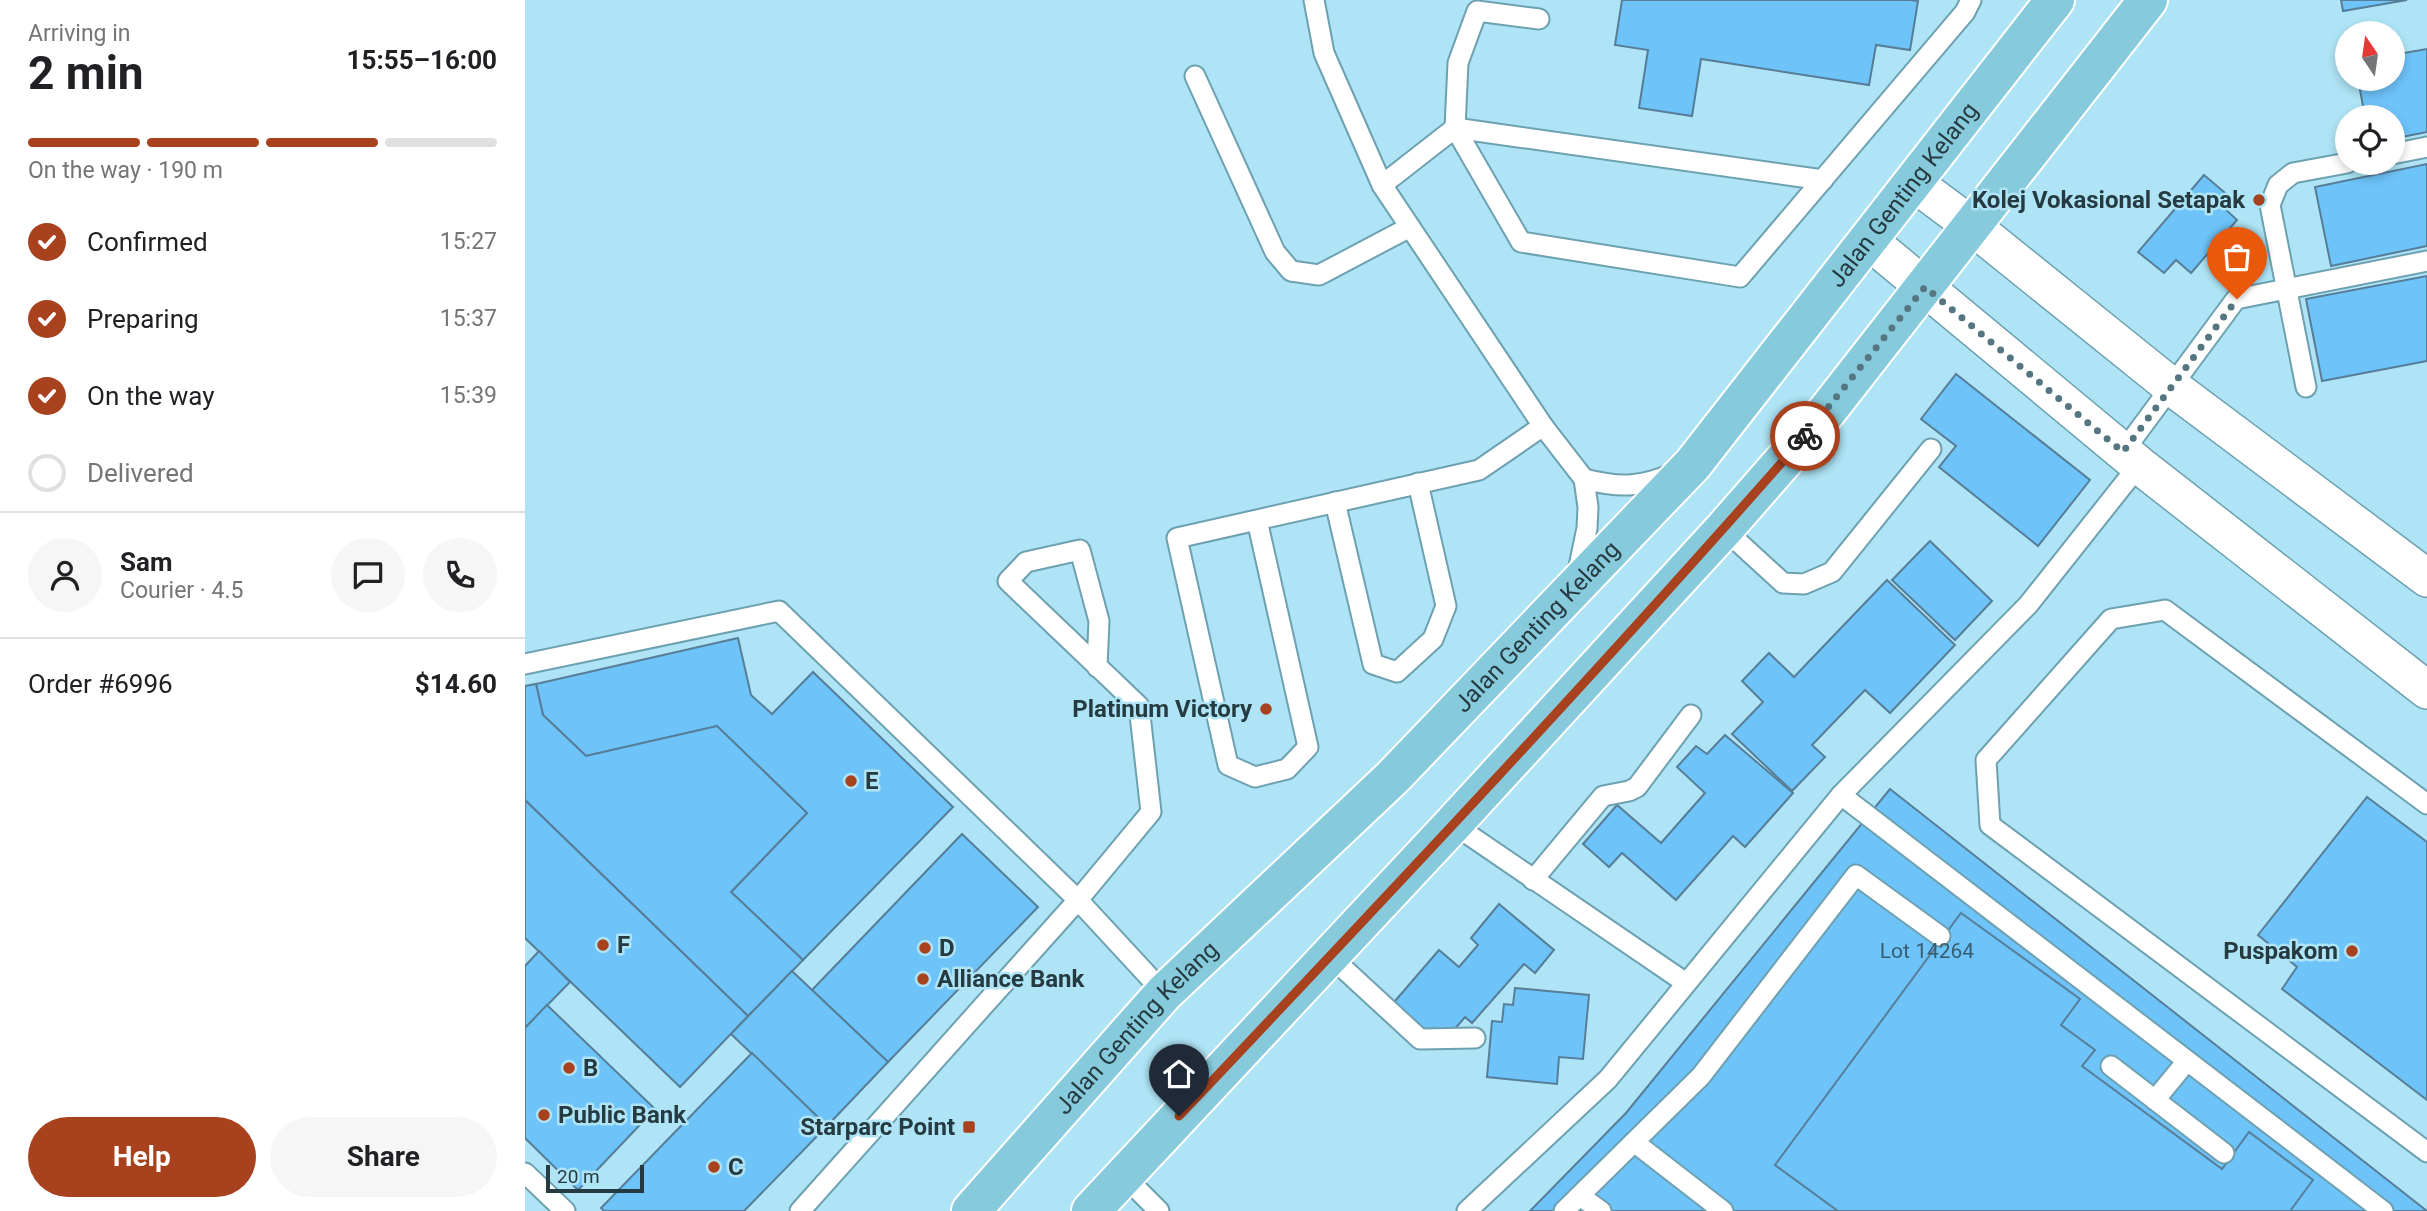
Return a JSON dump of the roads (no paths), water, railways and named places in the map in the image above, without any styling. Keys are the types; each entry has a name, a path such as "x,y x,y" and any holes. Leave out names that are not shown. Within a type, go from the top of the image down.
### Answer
{"main road":[{"name":"Jalan Genting Kelang","path":"971,1211 1164,993 1393,777 1693,464 2055,0"},
{"path":"1091,1211 1331,957 1724,528 1827,411 2148,0"}],"street":[{"path":"1914,183 1972,226 2172,387 2427,578"},
{"path":"1868,240 2131,458 2427,690"}],"lane":[{"path":"1314,0 1324,53 1382,185 1543,426 1584,480 1588,507 1587,528 1573,592"},
{"path":"1539,19 1477,11 1458,63 1455,128 1521,242 1740,277 1965,12 1971,0"},
{"path":"1195,76 1275,252 1291,271 1319,275 1410,227"},
{"path":"1382,185 1455,128 1823,180"},
{"path":"2405,151 2427,147"},
{"path":"2306,387 2270,205 2277,185 2293,173 2335,165"},
{"path":"1467,1211 1608,1079 1841,795 2028,605 2131,458 2172,387 2237,299 2427,261"},
{"path":"1257,520 1308,747 1287,769 1255,777 1228,765 1177,538 1479,470 1543,426"},
{"path":"1724,528 1783,583 1804,584 1832,572 1931,449"},
{"path":"1584,480 1613,486 1631,486 1660,479 1693,464"},
{"path":"1335,502 1373,664 1397,672 1433,639 1445,606 1418,483"},
{"path":"800,1211 1078,900 1151,812 1139,706 1097,667 1008,580 1026,562 1080,550 1099,621 1097,667"},
{"path":"2427,804 2165,610 2111,619 1986,760 1990,825 2427,1153"},
{"path":"525,664 779,611 1078,900 1164,993"},
{"path":"1533,880 1603,796 1637,787 1691,715"},
{"path":"1841,795 2383,1211"},
{"path":"1453,824 1686,983"},
{"path":"1564,1211 1701,1076 1856,874 1940,936"},
{"path":"1331,957 1420,1039 1475,1038"},
{"path":"2155,1100 2187,1061"},
{"path":"2111,1066 2224,1153"},
{"path":"1635,1142 1723,1211"},
{"path":"525,1172 565,1211"},
{"path":"1123,1175 1159,1211"},
{"path":"1580,1196 1601,1211"}],"place":[{"name":"Kolej Vokasional Setapak","path":"2259,200"},
{"name":"Platinum Victory","path":"1266,709"},
{"name":"E","path":"851,781"},
{"name":"F","path":"603,945"},
{"name":"D","path":"925,948"},
{"name":"Puspakom","path":"2352,951"},
{"name":"Alliance Bank","path":"923,979"},
{"name":"B","path":"569,1068"},
{"name":"Public Bank","path":"544,1115"},
{"name":"Starparc Point","path":"969,1127"},
{"name":"C","path":"714,1167"}]}
